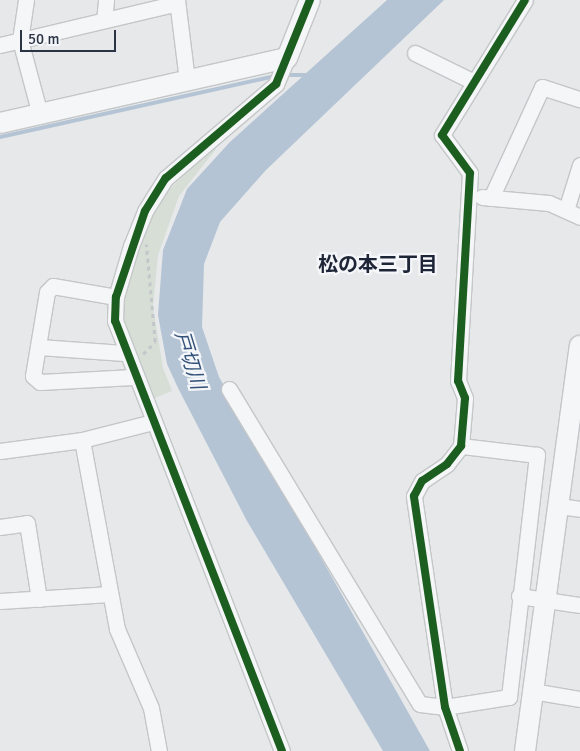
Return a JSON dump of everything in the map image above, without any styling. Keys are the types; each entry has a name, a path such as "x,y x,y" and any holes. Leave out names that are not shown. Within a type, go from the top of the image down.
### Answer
{"street":[{"path":"26,0 20,40 39,111"},
{"path":"104,20 106,0"},
{"path":"282,751 153,422 133,377 114,321 116,297 137,231 166,178 276,84 310,0"},
{"path":"460,751 446,707 414,496 422,481 447,464 461,446 465,398 458,381 470,173 442,135 472,81 526,0"},
{"path":"0,45 177,2 187,80"},
{"path":"416,52 472,81"},
{"path":"0,123 39,111 287,58"},
{"path":"491,198 542,87 580,99"},
{"path":"566,210 580,165"},
{"path":"468,196 549,203 580,217"},
{"path":"116,297 53,286 47,292 33,376 40,382 133,377"},
{"path":"525,751 545,599 575,418 580,346"},
{"path":"39,347 124,353"},
{"path":"229,389 420,704 446,707 509,697 519,596 537,455 461,446"},
{"path":"0,451 82,440 153,422"},
{"path":"82,440 117,629 151,708 159,751"},
{"path":"559,506 580,509"},
{"path":"0,527 28,523 39,599"},
{"path":"0,601 110,594"},
{"path":"519,596 580,605"},
{"path":"532,691 580,699"}],"path":[{"path":"124,353 146,353 155,342 150,263 144,238 137,231"}],"shaded area":[{"path":"212,147 216,149 179,196 158,255 153,307 163,368 172,391 152,399 124,329 123,306 148,220 163,196"}],"water":[{"name":"戸切川","path":"387,0 444,0 266,170 220,222 204,264 202,327 219,377 430,751 383,751 247,521 178,388 167,364 158,315 163,250 187,189 230,142"}],"waterway":[{"path":"285,75 308,75"},
{"path":"0,137 276,76"}],"cycle path":[{"path":"282,751 115,321 116,297 145,211 166,178 276,84 310,0"},
{"path":"460,751 445,707 414,496 422,481 447,464 461,446 465,398 458,381 470,173 442,135 525,0"}],"district":[{"name":"松の本三丁目","path":"378,264"}]}
